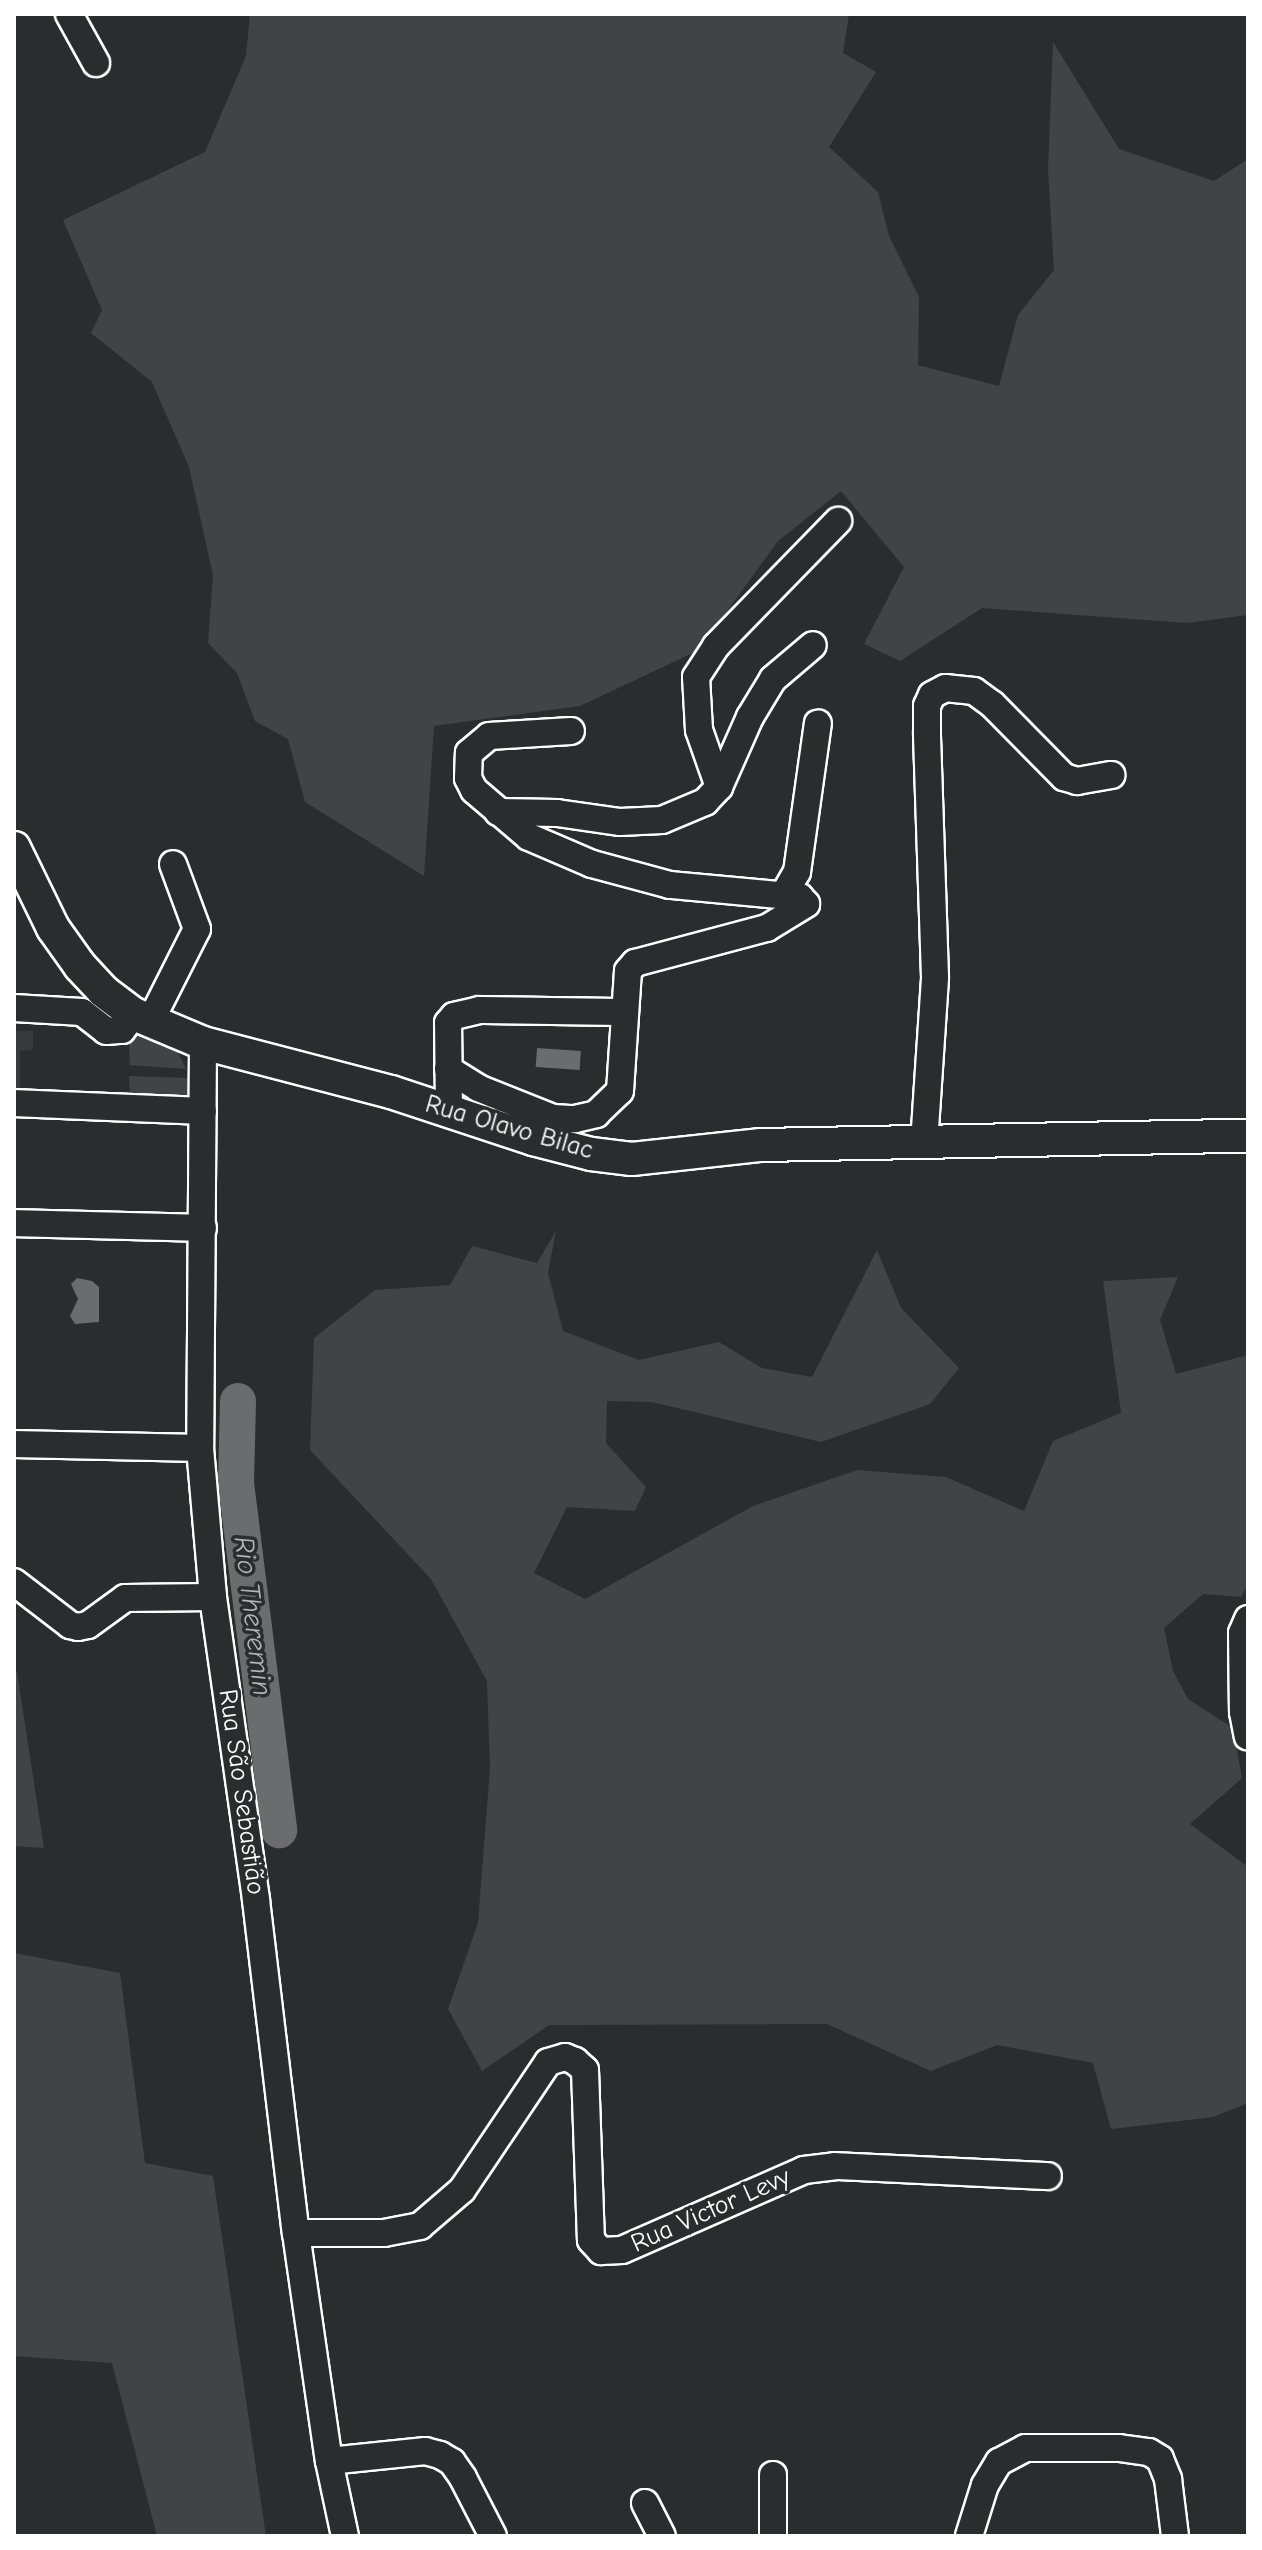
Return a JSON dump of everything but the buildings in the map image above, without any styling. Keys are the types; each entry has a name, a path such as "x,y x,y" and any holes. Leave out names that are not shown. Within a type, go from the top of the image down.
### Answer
{"main road":[{"name":"Rua Olavo Bilac","path":"14,848 53,928 71,953 103,991 142,1018 203,1043 391,1092 533,1139 591,1154 632,1159 761,1145 1248,1136"}],"street":[{"path":"69,14 96,63"},
{"path":"719,787 699,730 696,677 716,646 838,521"},
{"path":"498,812 557,813 620,822 662,820 705,802 719,787 750,717 773,679 813,645"},
{"path":"924,1144 935,977 927,732 927,706 932,695 945,688 974,691 992,704 1064,777 1077,781 1111,775"},
{"path":"783,896 797,872 818,723"},
{"path":"448,1069 478,1088 553,1118 575,1119 596,1114 620,1091 628,971 635,963 767,928 806,904 800,897 640,879 564,853 529,837 474,790 468,778 469,753 477,743 489,736 571,731"},
{"path":"14,1008 82,1012 106,1031 122,1030 142,1018 197,929 173,864"},
{"path":"449,1112 448,1023 462,1012 624,1012"},
{"name":"Rua São Sebastião","path":"203,1043 200,1448 213,1597 256,1900 296,2233 329,2461 345,2536"},
{"path":"14,1103 203,1111"},
{"path":"14,1223 203,1228"},
{"path":"14,1444 200,1448"},
{"path":"14,1582 70,1625 78,1627 88,1625 125,1598 213,1597"},
{"path":"1248,1619 1242,1633 1243,1712 1248,1737"},
{"name":"Rua Victor Levy","path":"296,2233 384,2233 420,2226 462,2190 548,2062 565,2057 585,2070 591,2240 601,2251 622,2250 804,2170 835,2166 1048,2176"},
{"path":"969,2536 985,2485 999,2462 1025,2448 1119,2448 1149,2452 1160,2459 1168,2479 1175,2536"},
{"path":"329,2461 425,2451 440,2455 452,2462 463,2478 493,2536"},
{"path":"773,2475 773,2536"},
{"path":"645,2503 662,2536"}],"shaded area":[{"path":"250,14 849,14 843,53 876,72 829,147 878,192 889,236 919,297 918,365 999,386 1018,315 1054,270 1048,169 1053,42 1119,149 1214,181 1248,159 1248,615 1187,623 982,608 900,661 864,644 904,567 841,491 778,541 699,650 580,706 434,726 424,876 305,802 288,739 255,721 237,673 208,643 213,575 189,467 152,382 91,333 102,310 63,220 205,152 246,56"},
{"path":"14,1031 33,1031 33,1050 20,1051 20,1095 14,1095"},
{"path":"129,1035 146,1036 165,1043 178,1053 186,1069 130,1065 129,1044 107,1042"},
{"path":"537,1048 581,1051 580,1070 536,1067"},
{"path":"129,1076 187,1078 189,1108 130,1096"},
{"path":"556,1231 548,1273 563,1331 639,1360 719,1342 762,1368 812,1377 877,1250 901,1308 959,1368 930,1404 821,1442 652,1402 607,1401 606,1443 646,1487 635,1511 567,1507 534,1573 585,1599 753,1506 857,1470 946,1477 1024,1511 1053,1441 1121,1413 1103,1281 1178,1277 1160,1320 1176,1374 1248,1355 1248,1584 1241,1597 1203,1594 1164,1628 1173,1671 1188,1699 1233,1728 1242,1778 1190,1824 1248,1867 1248,2103 1213,2117 1111,2129 1093,2063 997,2045 931,2071 827,2024 549,2025 482,2071 448,2009 478,1923 490,1768 487,1681 431,1579 310,1450 314,1338 375,1290 450,1285 472,1246 537,1263"},
{"path":"77,1278 92,1281 99,1287 99,1322 75,1324 70,1316 78,1299 71,1284"},
{"path":"14,1671 17,1672 44,1848 14,1846"},
{"path":"14,1953 120,1973 145,2163 213,2176 266,2536 157,2536 112,2363 14,2356"}],"waterway":[{"name":"Rio Theremin","path":"238,1401 236,1483 279,1830"}]}
